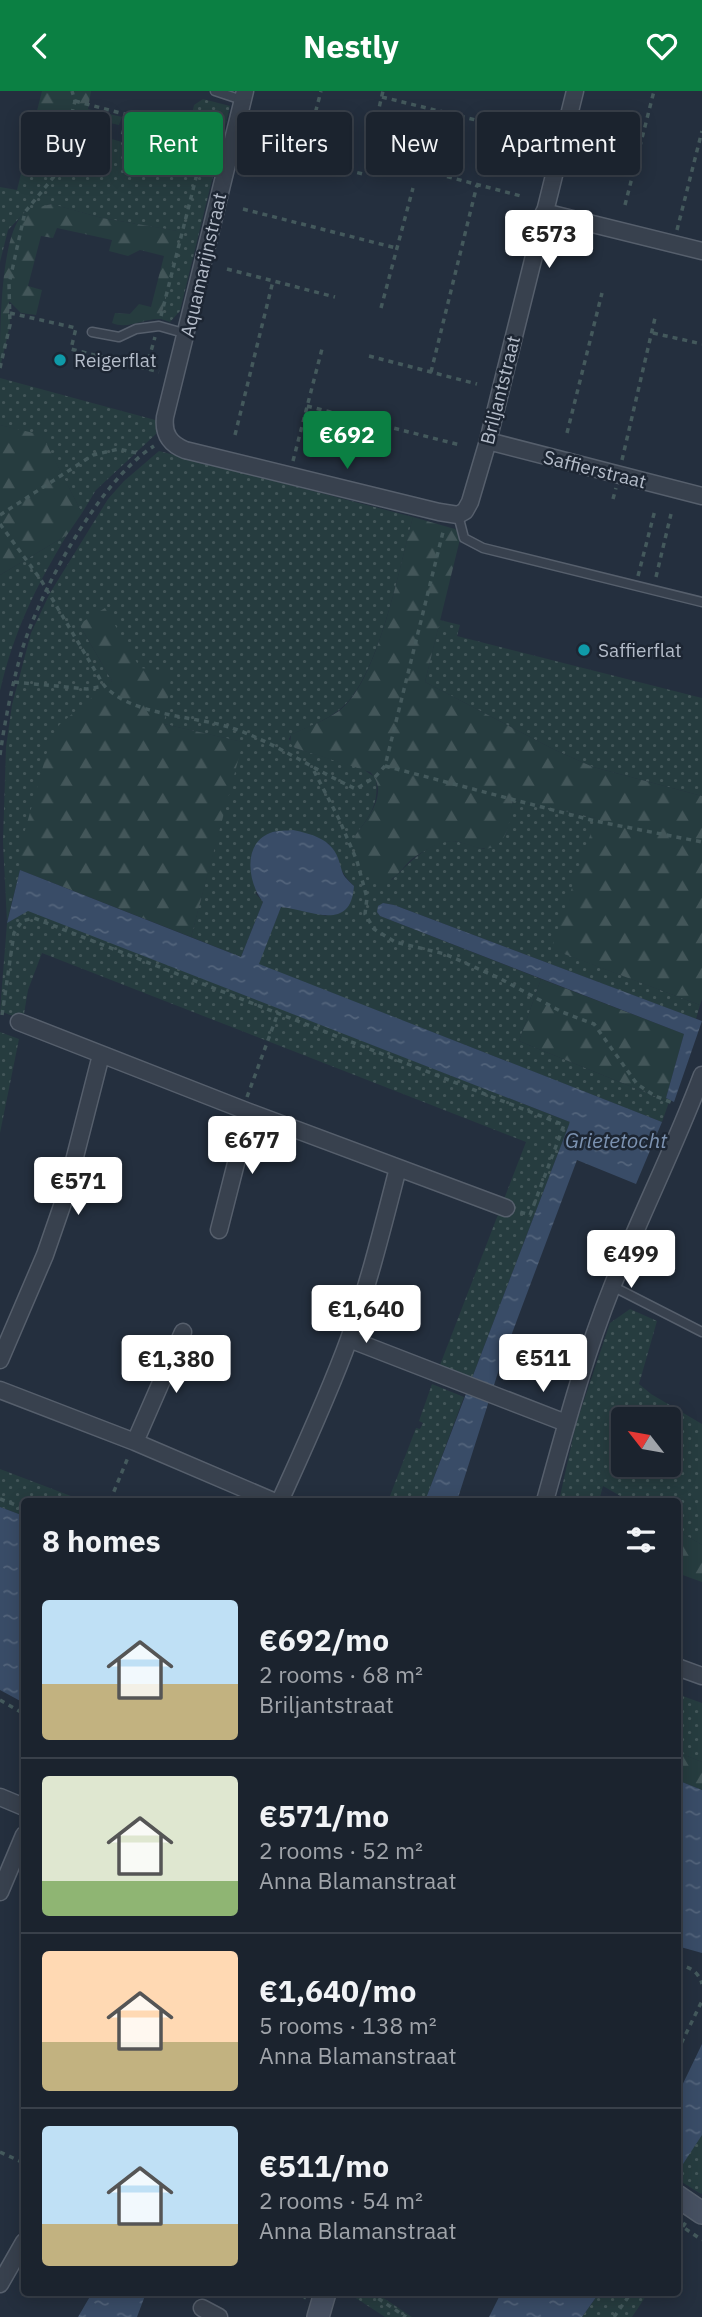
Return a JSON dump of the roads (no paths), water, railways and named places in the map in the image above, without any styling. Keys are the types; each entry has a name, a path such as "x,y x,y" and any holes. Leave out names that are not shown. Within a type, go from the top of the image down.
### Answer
{"main road":[{"path":"681,2199 702,2213"},
{"path":"318,2317 324,2296"}],"street":[{"name":"Briljantstraat","path":"453,515 465,511 470,502 488,441 575,91"},
{"name":"Aquamarijnstraat","path":"244,96 164,428 175,446 185,450 453,515"},
{"path":"544,212 702,251"},
{"name":"Saffierstraat","path":"488,441 702,496"},
{"path":"19,1022 506,1209"},
{"path":"0,1360 46,1255 64,1200 101,1055"},
{"path":"546,1498 587,1353 612,1286 702,1075"},
{"path":"219,1230 246,1111"},
{"path":"281,1498 316,1423 349,1339 377,1251 398,1168"},
{"path":"135,1442 183,1332"},
{"path":"349,1339 566,1423"},
{"path":"0,1391 135,1442 266,1498"},
{"path":"681,1668 702,1676"},
{"path":"0,1797 21,1806"},
{"path":"0,1892 21,1842"},
{"path":"0,2284 21,2247"},
{"path":"202,2308 219,2317"}],"lane":[{"path":"215,91 244,96"},
{"path":"92,333 119,337 136,330 159,326 187,334"},
{"path":"453,515 464,538 483,548 702,601"},
{"path":"612,1286 702,1332"}],"water":[{"name":"Grietetocht","path":"293,830 326,842 335,852 344,876 354,886 346,910 337,914 316,914 281,907 259,964 662,1122 636,1184 577,1160 502,1360 458,1498 426,1498 570,1122 28,911 7,923 20,870 241,957 263,902 251,875 252,855 261,838 279,831"},
{"path":"383,903 702,1021 674,1102 666,1098 684,1034 380,916 377,912 378,906"},
{"path":"0,1507 21,1515 21,1701 0,1690"},
{"path":"681,1782 702,1790 702,1953 681,1947"},
{"path":"702,2044 702,2135 683,2164 681,2163 681,2088"},
{"path":"90,2296 145,2296 137,2317 78,2317"},
{"path":"500,2296 597,2296 582,2317 489,2317"}],"place":[{"name":"Reigerflat","path":"60,360"},
{"name":"Saffierflat","path":"584,650"}]}
